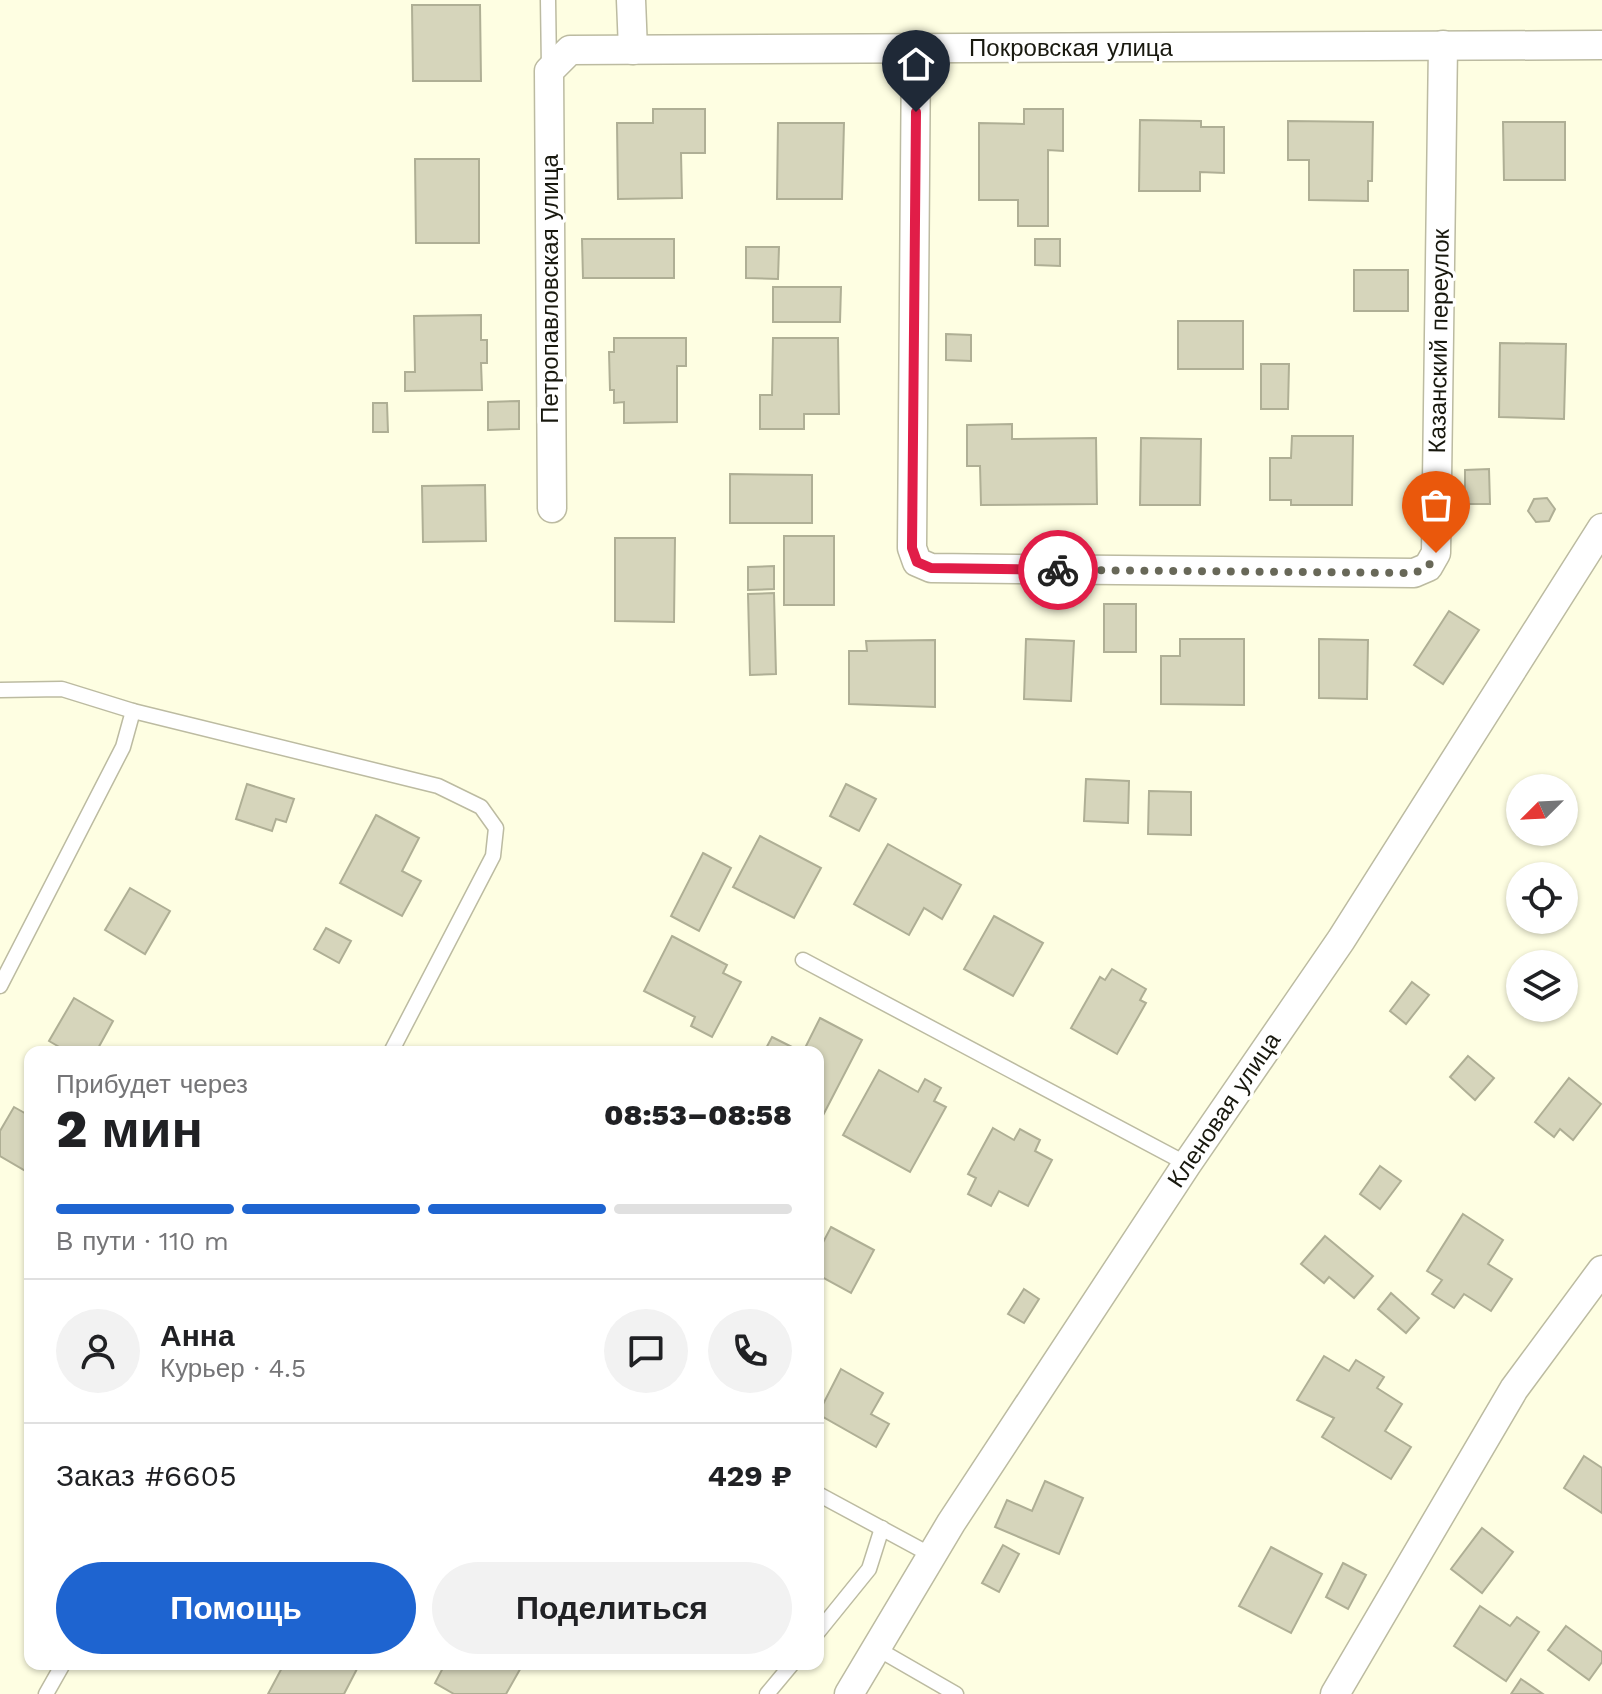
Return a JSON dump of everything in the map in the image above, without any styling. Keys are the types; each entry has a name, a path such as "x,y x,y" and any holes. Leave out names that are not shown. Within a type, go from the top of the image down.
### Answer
{"street":[{"path":"631,0 633,50"},
{"name":"Казанский переулок","path":"916,49 912,548 917,562 931,568 1414,573 1428,567 1436,553 1443,45"},
{"name":"Покровская улица","path":"549,71 570,50 1602,45"},
{"name":"Петропавловская улица","path":"549,71 552,508"},
{"name":"Кленовая улица","path":"849,1694 931,1555 1187,1164 1341,940 1602,528"},
{"path":"1335,1694 1514,1389 1602,1270"}],"lane":[{"path":"548,0 549,71"},
{"path":"0,690 62,689 133,711 438,786 481,807 496,828 493,856 394,1046"},
{"path":"0,986 123,747 133,711"},
{"path":"803,960 1187,1164"},
{"path":"824,1497 931,1555"},
{"path":"824,1625 869,1569 882,1528"},
{"path":"876,1648 956,1694"},
{"path":"46,1694 60,1670"},
{"path":"767,1694 787,1670"}],"building":[{"path":"412,5 480,5 481,81 413,81"},
{"path":"653,109 705,109 705,153 681,153 682,198 618,199 617,123 653,123"},
{"path":"1024,109 1063,109 1063,151 1048,150 1048,226 1018,226 1018,200 979,200 979,123 1024,124"},
{"path":"1140,120 1201,121 1201,127 1224,127 1224,173 1200,172 1200,191 1139,191"},
{"path":"1288,121 1373,122 1372,181 1368,181 1368,201 1309,200 1309,160 1288,160"},
{"path":"1503,122 1565,122 1565,180 1504,180"},
{"path":"778,123 844,123 842,199 777,199"},
{"path":"415,159 479,159 479,243 416,243"},
{"path":"582,239 674,239 674,278 583,278"},
{"path":"1035,239 1060,239 1060,266 1035,265"},
{"path":"746,247 779,247 778,279 746,278"},
{"path":"1354,270 1408,270 1408,311 1354,311"},
{"path":"773,287 841,287 840,322 773,322"},
{"path":"481,315 481,340 487,340 487,363 481,363 482,390 405,391 405,372 415,372 414,316"},
{"path":"1178,321 1243,321 1243,369 1178,369"},
{"path":"946,334 971,335 971,361 946,360"},
{"path":"614,338 686,338 686,366 677,366 677,422 624,423 624,402 614,403 614,390 610,390 609,352 614,352"},
{"path":"773,338 838,338 839,414 804,414 804,429 760,429 760,395 772,395"},
{"path":"1500,343 1566,344 1564,419 1499,417"},
{"path":"1261,364 1289,364 1288,409 1261,409"},
{"path":"519,401 519,429 488,430 488,402"},
{"path":"373,403 387,403 388,432 373,432"},
{"path":"1012,424 1012,439 1096,438 1097,504 981,505 980,466 967,466 967,425"},
{"path":"1292,436 1353,436 1352,505 1291,505 1291,500 1270,500 1270,458 1291,458"},
{"path":"1141,438 1201,439 1200,505 1140,505"},
{"path":"1489,469 1490,504 1465,504 1465,470"},
{"path":"730,474 812,475 812,523 730,523"},
{"path":"485,485 486,541 423,542 422,486"},
{"path":"1547,498 1555,509 1549,521 1536,522 1528,511 1534,499"},
{"path":"784,536 834,536 834,605 784,605"},
{"path":"615,538 675,538 674,622 615,621"},
{"path":"774,566 774,589 748,590 748,567"},
{"path":"774,593 776,674 750,675 748,594"},
{"path":"1104,604 1136,604 1136,652 1104,652"},
{"path":"1449,611 1479,630 1443,684 1414,665"},
{"path":"1026,639 1074,641 1071,701 1024,699"},
{"path":"1180,639 1244,639 1244,705 1161,704 1161,656 1180,656"},
{"path":"1319,639 1368,640 1367,699 1319,698"},
{"path":"935,640 935,707 849,704 849,651 867,651 866,641"},
{"path":"1086,779 1129,781 1128,823 1084,821"},
{"path":"247,784 294,799 286,822 276,819 272,831 236,819"},
{"path":"846,784 876,799 859,831 830,816"},
{"path":"1149,791 1191,792 1191,835 1148,834"},
{"path":"376,815 419,838 402,871 421,881 402,916 340,883"},
{"path":"760,836 821,868 794,918 733,887"},
{"path":"888,844 961,885 942,919 924,908 909,935 854,904"},
{"path":"703,853 731,868 699,931 671,916"},
{"path":"130,888 170,911 145,954 105,930"},
{"path":"994,916 1043,943 1013,996 964,969"},
{"path":"326,928 351,941 339,963 314,949"},
{"path":"672,936 727,965 723,973 741,982 712,1037 691,1026 695,1017 644,991"},
{"path":"1112,969 1146,989 1140,1000 1146,1003 1117,1054 1071,1028 1100,977 1105,980"},
{"path":"1412,982 1429,995 1406,1024 1390,1011"},
{"path":"74,998 113,1021 99,1046 58,1046 49,1041"},
{"path":"820,1018 862,1040 824,1113 824,1046 806,1046"},
{"path":"772,1037 790,1046 767,1046"},
{"path":"1468,1056 1494,1078 1475,1100 1450,1077"},
{"path":"879,1070 918,1092 925,1079 941,1088 934,1101 946,1107 910,1172 843,1135"},
{"path":"1569,1078 1601,1104 1573,1140 1560,1129 1554,1137 1535,1122"},
{"path":"14,1107 24,1113 24,1170 0,1156 0,1131"},
{"path":"993,1128 1014,1140 1020,1129 1040,1140 1035,1151 1052,1160 1028,1206 999,1191 991,1206 968,1194 976,1178 968,1174"},
{"path":"1380,1166 1401,1181 1380,1209 1360,1194"},
{"path":"1463,1214 1503,1240 1488,1264 1512,1279 1491,1311 1464,1294 1454,1308 1432,1294 1442,1280 1427,1271"},
{"path":"831,1227 874,1250 851,1293 824,1278 824,1240"},
{"path":"1325,1236 1373,1276 1354,1298 1329,1277 1324,1283 1301,1264"},
{"path":"1024,1289 1039,1299 1024,1323 1008,1314"},
{"path":"1391,1293 1419,1318 1406,1333 1378,1309"},
{"path":"1324,1356 1349,1371 1356,1360 1384,1377 1377,1388 1402,1404 1385,1431 1411,1447 1391,1479 1322,1437 1334,1418 1297,1400"},
{"path":"841,1369 883,1393 871,1414 889,1424 876,1447 824,1417 824,1402"},
{"path":"1584,1456 1602,1468 1602,1513 1564,1488"},
{"path":"1045,1481 1083,1498 1059,1554 995,1527 1007,1500 1032,1511"},
{"path":"1482,1528 1513,1552 1482,1593 1451,1569"},
{"path":"1003,1545 1019,1554 999,1592 982,1583"},
{"path":"1271,1547 1322,1574 1291,1633 1239,1606"},
{"path":"1343,1563 1366,1575 1348,1609 1326,1597"},
{"path":"1480,1606 1510,1626 1517,1617 1539,1632 1506,1681 1454,1646"},
{"path":"1566,1626 1602,1652 1602,1662 1589,1680 1548,1650"},
{"path":"281,1670 356,1670 344,1694 268,1694"},
{"path":"442,1670 520,1670 506,1694 454,1694 435,1683"},
{"path":"1521,1679 1543,1694 1511,1694"}],"way so far":[{"path":"1058,570 1414,573 1428,567 1436,553"}],"route":[{"path":"916,112 912,548 917,562 931,568 1058,570"}]}
